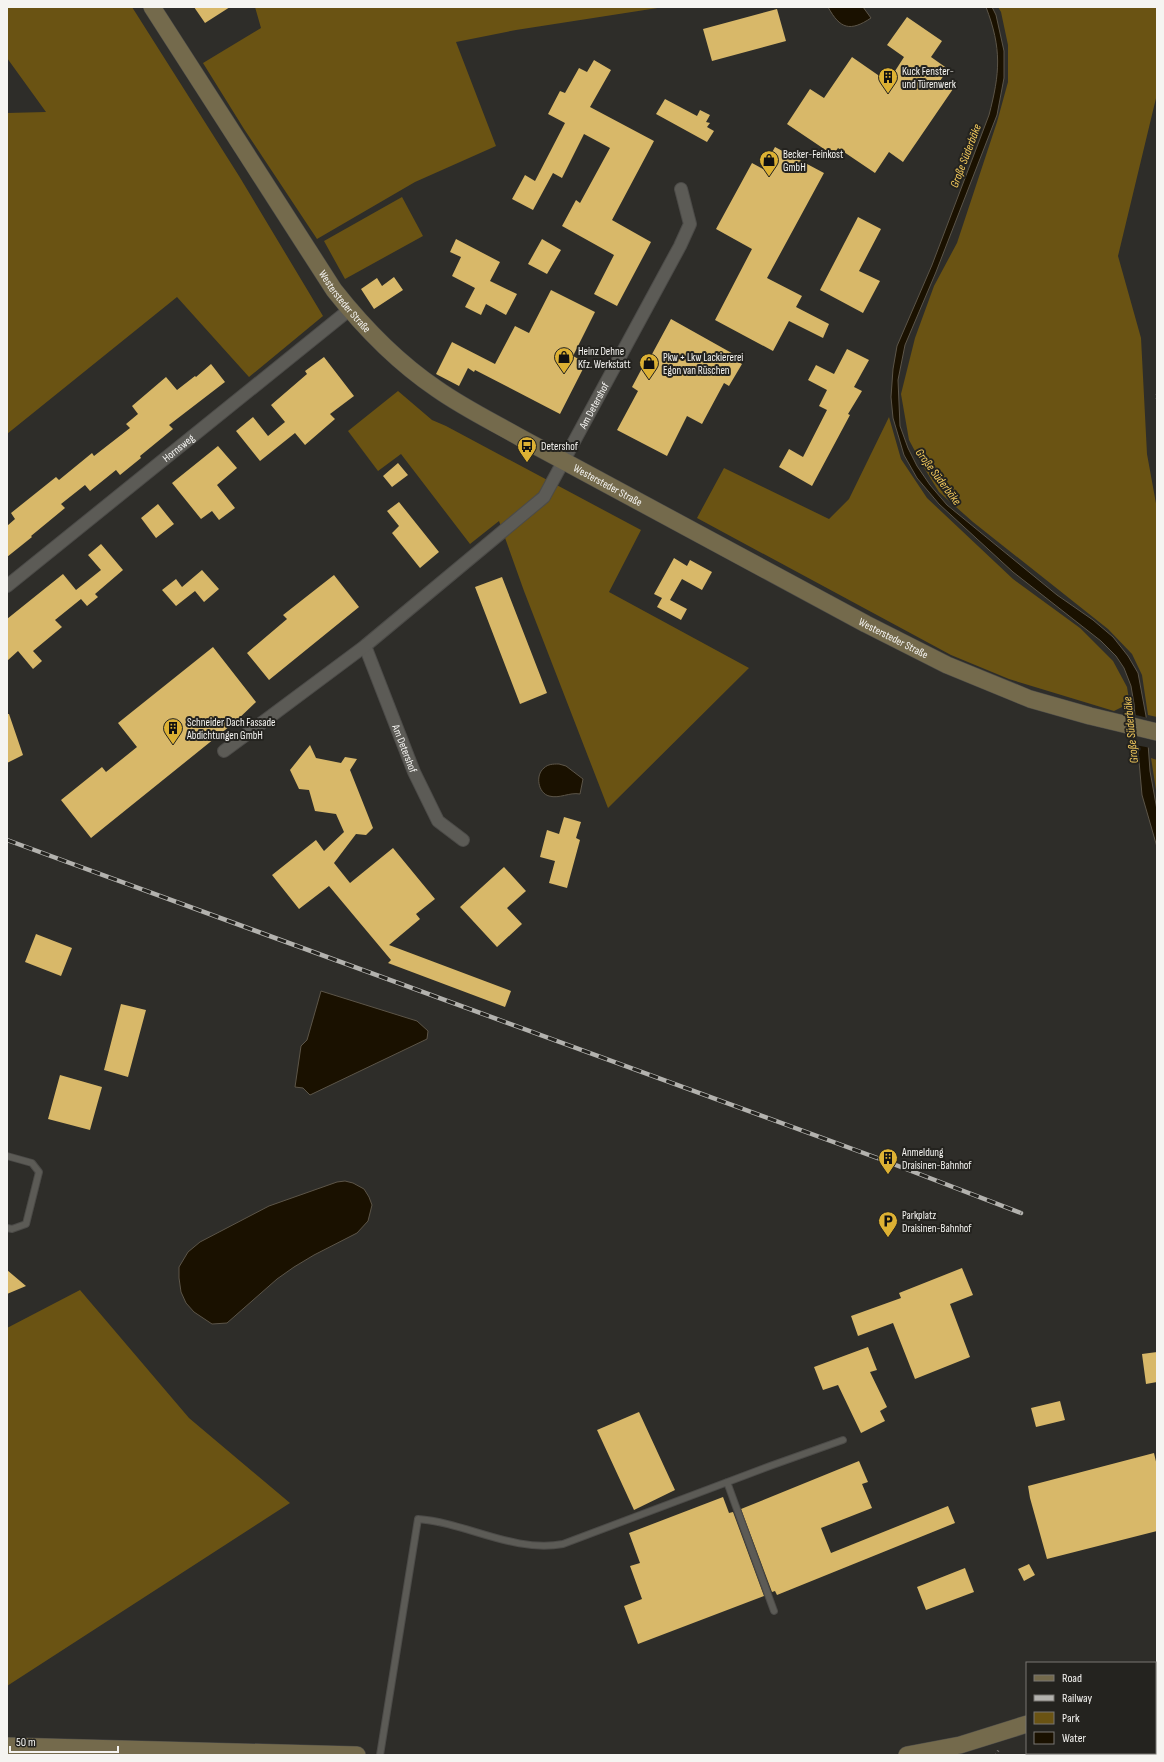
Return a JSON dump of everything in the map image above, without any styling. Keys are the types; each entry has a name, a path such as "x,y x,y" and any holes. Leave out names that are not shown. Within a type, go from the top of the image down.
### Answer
{"main road":[{"name":"Westersteder Straße","path":"152,7 334,290 349,310 389,351 436,388 465,407 564,461 866,624 947,665 1030,699 1157,732"},
{"path":"907,1755 962,1750 1026,1724"},
{"path":"7,1746 357,1755"}],"street":[{"name":"Am Detershof","path":"224,751 365,646 544,497 680,246 690,224 681,189"},
{"name":"Hornsweg","path":"7,586 349,310"},
{"name":"Am Detershof","path":"365,646 414,772 438,821 463,840"}],"lane":[{"path":"7,1156 32,1163 39,1172 26,1224 12,1229 7,1228"},
{"path":"380,1755 418,1519 434,1520 512,1543 548,1547 563,1544 843,1440"},
{"path":"727,1482 774,1611"}],"path":[{"path":"1157,394 1157,400"},
{"path":"996,1755 1000,1748"}],"green space":[{"path":"7,7 132,7 239,176 323,316 249,377 177,297 7,434 7,113 46,112 7,58"},
{"path":"255,7 664,7 516,30 456,42 496,146 415,182 317,239 244,129 203,63 261,28"},
{"path":"998,7 1157,7 1157,94 1118,256 1141,338 1147,454 1157,509 1157,717 1148,715 1142,675 1132,654 1108,629 973,522 939,492 909,440 901,394 915,338 934,286 957,243 997,122 1008,82 1008,45 1001,12"},
{"path":"402,197 423,236 345,279 324,241"},
{"path":"398,391 432,420 446,426 641,530 609,592 749,668 608,808 524,591 499,521 470,544 401,454 378,471 348,431"},
{"path":"889,417 901,459 927,498 1013,579 1080,628 1113,661 1127,687 1129,699 1124,706 1114,711 1009,679 951,655 697,518 724,468 829,519 849,499"},
{"path":"1151,758 1157,760 1157,796"},
{"path":"80,1290 189,1418 290,1503 7,1686 7,1328"}],"water":[{"path":"828,7 863,7 871,18 857,25 846,26 837,20"},
{"path":"986,7 992,7 996,15 1004,51 1004,78 997,115 936,272 905,345 898,380 900,426 908,448 917,466 930,485 947,505 1057,595 1093,620 1113,637 1128,656 1138,673 1146,716 1150,771 1157,810 1157,847 1142,795 1134,704 1131,686 1124,668 1116,656 1101,641 1013,572 939,504 917,478 904,455 893,418 891,397 893,369 897,346 932,265 989,115 993,100 998,61 995,36"},
{"path":"559,764 566,766 583,779 580,794 553,797 542,791 539,784 539,775 541,771 549,765"},
{"path":"321,991 417,1021 428,1031 427,1039 310,1095 303,1088 295,1087 301,1046 307,1040"},
{"path":"345,1181 353,1183 364,1189 372,1205 368,1221 357,1233 294,1267 277,1279 227,1323 212,1324 194,1312 186,1303 181,1292 179,1267 188,1252 200,1242 269,1206 337,1182"}],"pier":[{"path":"1132,714 1148,718 1151,748 1135,745"}],"building":[{"path":"194,7 230,7 205,23"},
{"path":"777,9 786,41 712,61 703,29"},
{"name":"Kuck Fenster- und Türenwerk","path":"907,17 942,41 931,57 948,69 940,81 953,89 903,162 889,152 875,173 838,148 833,155 787,124 810,89 824,98 852,57 888,82 904,57 887,45"},
{"path":"594,60 611,70 590,107 654,141 612,220 651,242 617,306 594,294 614,255 562,226 576,200 580,203 610,148 584,134 562,178 553,173 533,210 512,199 525,175 535,181 565,123 548,114 560,91 565,93 579,68 587,72"},
{"path":"665,99 697,116 700,110 710,115 706,122 710,123 707,127 714,131 707,142 656,114"},
{"path":"775,147 824,173 767,278 802,296 796,307 829,324 823,338 789,321 773,351 715,320 752,249 716,229 752,163 763,169"},
{"path":"858,217 881,229 859,271 880,281 863,313 820,290"},
{"path":"456,239 500,262 490,281 517,294 506,315 486,304 481,315 465,307 475,288 452,276 461,257 450,252"},
{"path":"542,239 561,250 547,274 528,264"},
{"path":"394,277 403,290 374,309 361,289 377,278 382,286"},
{"path":"551,290 595,312 573,356 586,363 560,414 475,370 474,372 468,368 459,386 436,374 452,342 495,364 515,326 529,333"},
{"path":"671,319 737,356 735,360 742,364 729,386 724,383 702,424 687,416 667,456 617,430 638,391 632,387"},
{"path":"847,349 869,360 854,387 862,391 848,414 850,415 812,486 779,467 789,449 803,457 827,410 819,406 827,390 808,380 816,365 834,374"},
{"path":"324,357 354,396 330,414 335,419 305,445 295,433 260,461 236,431 253,417 268,436 285,422 271,405 307,374 305,371"},
{"path":"211,364 225,382 169,425 173,429 140,456 141,458 120,475 116,470 90,491 85,485 61,504 65,508 7,557 7,526 15,519 11,513 56,477 59,480 92,453 94,456 130,428 126,424 138,414 132,406 166,377 177,390 195,376 196,377"},
{"path":"218,446 237,468 217,485 235,508 219,520 212,511 201,519 172,483"},
{"path":"398,463 408,475 392,487 383,476"},
{"path":"399,502 439,552 420,568 392,533 399,526 387,511"},
{"path":"158,504 174,524 156,538 141,518"},
{"path":"101,544 123,570 95,594 98,597 87,606 81,599 55,620 62,627 33,651 42,661 33,669 18,651 7,661 7,619 63,574 76,590 101,570 88,555"},
{"path":"674,558 687,566 690,560 712,572 702,590 682,579 670,600 687,609 681,620 657,607 662,598 654,594"},
{"path":"202,570 219,589 204,602 195,591 176,606 162,590 176,579 182,587"},
{"path":"334,575 359,607 269,680 247,653 287,619 283,615"},
{"path":"502,577 547,693 520,704 475,587"},
{"name":"Schneider Dach Fassade Abdichtungen GmbH","path":"213,647 256,702 235,722 91,838 61,800 102,767 106,772 137,747 118,723"},
{"path":"7,714 9,714 23,755 7,763"},
{"path":"310,745 316,758 341,763 345,757 357,759 350,770 373,828 366,835 356,834 334,863 350,883 393,848 435,899 416,914 420,919 389,945 511,991 505,1007 388,963 391,960 329,886 299,909 272,875 316,840 324,851 344,832 336,814 315,811 309,790 299,789 290,770"},
{"path":"564,817 581,822 576,838 580,840 567,888 549,883 555,861 540,857 547,830 559,834"},
{"path":"504,867 526,891 507,908 522,924 497,947 460,907"},
{"path":"36,934 72,948 61,976 25,962"},
{"path":"121,1004 146,1010 128,1077 104,1070"},
{"path":"60,1075 102,1087 90,1130 48,1119"},
{"path":"962,1268 973,1295 950,1304 970,1357 915,1379 893,1323 858,1336 851,1316 901,1298 899,1293"},
{"path":"7,1270 26,1286 7,1294"},
{"path":"868,1347 877,1370 870,1372 887,1407 880,1411 885,1421 861,1433 838,1385 823,1390 814,1367"},
{"path":"1157,1352 1157,1382 1146,1384 1142,1354"},
{"path":"1060,1401 1065,1420 1036,1427 1031,1408"},
{"path":"639,1412 675,1490 634,1510 597,1430"},
{"path":"1154,1453 1157,1466 1157,1531 1047,1559 1028,1486"},
{"path":"859,1461 868,1482 862,1484 872,1508 821,1528 831,1553 948,1506 955,1523 777,1595 775,1591 772,1592 741,1509"},
{"path":"723,1497 729,1513 733,1512 764,1596 638,1644 624,1606 642,1599 630,1566 640,1563 629,1533"},
{"path":"1029,1564 1035,1575 1024,1581 1018,1569"},
{"path":"965,1568 974,1592 926,1610 917,1587"}],"railway":[{"path":"7,840 880,1159 1021,1213"}],"place":[{"name":"Kuck Fenster- und Türenwerk","path":"888,94"},
{"name":"Becker-Feinkost GmbH","path":"769,177"},
{"name":"Heinz Dehne Kfz. Werkstatt","path":"564,374"},
{"name":"Pkw + Lkw Lackiererei Egon van Rüschen","path":"649,380"},
{"name":"Detershof","path":"527,463"},
{"name":"Schneider Dach Fassade Abdichtungen GmbH","path":"173,745"},
{"name":"Anmeldung Draisinen-Bahnhof","path":"888,1175"},
{"name":"Parkplatz Draisinen-Bahnhof","path":"888,1238"}],"water label":[{"name":"Große Süderbäke","path":"966,156"},
{"name":"Große Süderbäke","path":"938,477"},
{"name":"Große Süderbäke","path":"1131,730"}]}
